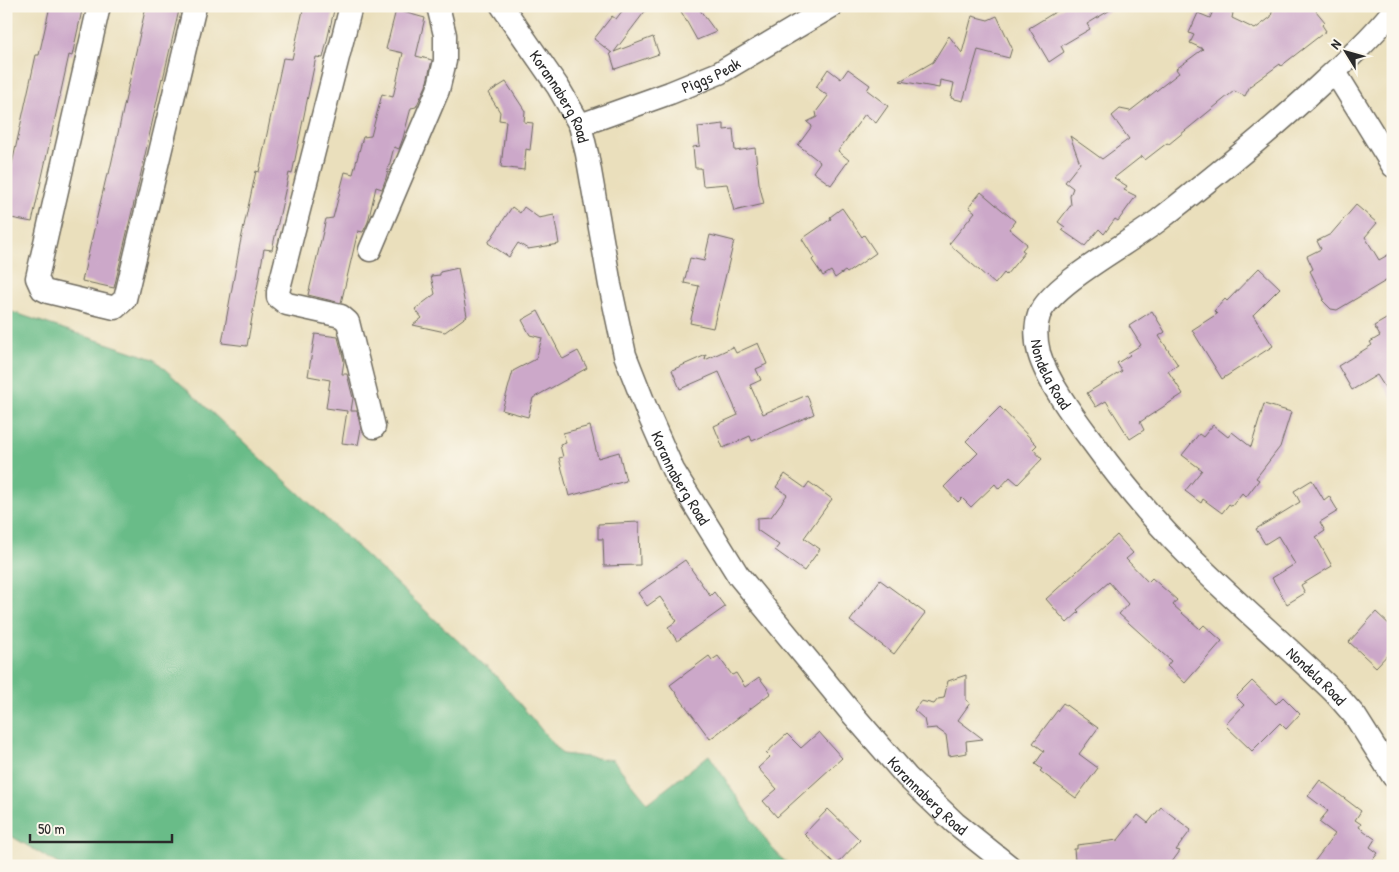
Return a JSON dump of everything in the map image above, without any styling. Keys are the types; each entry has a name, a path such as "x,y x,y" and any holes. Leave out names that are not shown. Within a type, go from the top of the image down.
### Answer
{"street":[{"path":"99,6 37,278 42,289 48,292 115,308 125,299 195,6"},
{"path":"351,6 278,297 287,304 341,316 348,322 374,427"},
{"path":"370,250 438,90 445,61 445,36 438,6"},
{"name":"Korannaberg Road","path":"502,6 558,87 580,125 625,356 647,411 674,470 738,576 848,710 907,777 955,822 1009,866"},
{"name":"Piggs Peak","path":"580,125 670,93 719,73 832,6"},
{"name":"Nondela Road","path":"1393,11 1334,72 1240,156 1157,222 1068,282 1052,296 1040,314 1036,333 1040,354 1054,384 1071,413 1122,482 1186,553 1336,693 1355,716 1393,776"},
{"path":"1334,72 1393,166"}],"green space":[{"path":"6,310 154,359 497,677 562,754 613,760 648,803 709,755 770,846 789,866 62,866 6,833"}],"building":[{"path":"50,6 83,6 72,56 69,55 32,222 6,217 6,191 36,55 39,55"},
{"path":"146,6 180,6 114,288 82,281 107,174 109,174"},
{"path":"304,6 335,6 323,58 316,57 292,174 289,173 272,250 264,249 247,346 222,343 240,244 256,171 259,172 283,58 292,59"},
{"path":"626,6 649,6 614,52 653,37 659,54 615,69 610,53 612,53 594,39 612,16 616,19"},
{"path":"678,6 697,6 716,32 697,40"},
{"path":"1065,6 1117,6 1087,24 1090,29 1061,46 1064,52 1049,62 1029,28"},
{"path":"1215,6 1222,6 1231,10 1233,13 1232,18 1255,29 1271,17 1272,12 1277,7 1285,9 1289,6 1312,6 1325,22 1322,25 1326,31 1281,66 1280,64 1250,86 1245,96 1234,91 1169,144 1167,143 1145,160 1142,156 1114,178 1127,186 1124,190 1136,196 1118,221 1115,219 1104,234 1099,229 1085,246 1062,230 1065,227 1058,222 1071,205 1070,196 1073,188 1065,182 1080,163 1070,136 1102,159 1129,139 1112,116 1120,109 1130,111 1179,73 1176,69 1203,49 1190,43 1194,35 1189,33 1198,13 1210,18"},
{"path":"396,10 425,18 416,56 432,60 426,86 416,107 411,108 399,149 394,147 382,189 376,187 368,222 363,232 358,231 341,303 308,295 326,219 333,218 345,172 353,174 363,137 371,136 382,94 393,97 403,53 386,49"},
{"path":"972,16 988,20 997,16 1012,48 1009,58 978,50 963,101 951,98 954,83 940,80 939,88 900,81 933,62 949,36 962,53"},
{"path":"828,69 841,79 848,69 870,85 867,90 888,106 876,123 865,114 838,151 849,160 831,185 813,172 820,162 798,145 812,126 807,122 817,117 816,112 828,96 816,87"},
{"path":"506,82 525,111 524,122 533,123 530,150 526,149 524,170 501,167 506,121 499,120 500,112 488,93"},
{"path":"724,124 724,130 733,129 735,151 755,148 759,183 764,204 734,211 727,184 703,186 701,168 695,168 693,147 700,146 698,127"},
{"path":"981,192 1015,221 1009,229 1027,244 1022,250 1025,252 1006,275 1004,273 995,284 949,244 975,212 969,207"},
{"path":"1356,205 1377,223 1365,237 1379,260 1393,252 1393,272 1388,275 1389,279 1337,310 1331,309 1322,300 1324,299 1310,271 1313,269 1307,256 1321,249 1317,241 1331,234"},
{"path":"512,207 520,213 524,207 539,218 554,215 559,244 528,249 518,243 509,257 488,243"},
{"path":"842,208 862,237 864,235 876,253 847,273 845,271 835,278 831,271 823,276 812,260 814,258 802,239 831,219 830,217"},
{"path":"710,235 734,241 713,328 690,323 699,286 684,283 690,258 704,261"},
{"path":"458,268 467,316 445,332 413,325 422,318 415,309 435,294 431,276 440,275 440,272"},
{"path":"1259,268 1280,288 1253,315 1273,346 1222,379 1192,330 1217,314 1214,311 1225,299 1227,301"},
{"path":"538,311 563,359 578,351 587,368 533,398 528,417 502,410 513,371 536,359 542,338 530,335 522,320"},
{"path":"1152,311 1165,332 1159,336 1178,365 1168,371 1183,394 1140,422 1144,430 1130,439 1106,401 1096,407 1087,393 1122,371 1117,363 1141,345 1129,326"},
{"path":"1393,315 1393,400 1377,375 1352,390 1338,366 1372,345 1370,342 1380,336 1374,326"},
{"path":"315,334 338,337 344,361 342,374 347,374 353,398 351,411 357,411 361,429 358,445 342,443 347,411 326,408 330,380 308,376"},
{"path":"758,343 767,364 756,369 761,380 750,385 763,414 807,395 814,414 752,441 750,436 723,448 714,426 738,415 719,372 680,389 672,370 706,355 705,360 733,347 736,353"},
{"path":"1264,404 1291,412 1280,447 1256,478 1259,480 1246,497 1242,493 1232,506 1229,504 1222,513 1203,499 1201,503 1185,491 1202,470 1182,455 1199,434 1203,437 1213,425 1228,437 1232,432 1251,447"},
{"path":"1000,407 1037,445 1033,449 1042,459 1018,484 1010,477 999,489 995,484 971,507 962,498 958,502 944,487 978,453 966,441"},
{"path":"590,426 598,458 619,452 626,481 569,496 559,458 563,457 560,445 566,443 563,433"},
{"path":"785,474 805,488 809,482 832,499 804,538 820,549 804,571 775,550 779,545 757,530 757,518 771,517 787,495 776,487"},
{"path":"1312,480 1324,500 1329,496 1338,511 1320,522 1325,531 1316,537 1332,566 1301,585 1305,593 1287,604 1272,578 1295,564 1278,536 1265,544 1256,529 1300,502 1294,491"},
{"path":"639,522 640,565 604,566 603,539 598,539 598,524"},
{"path":"1117,535 1133,553 1126,559 1148,582 1152,578 1177,600 1173,605 1200,629 1204,625 1222,641 1185,683 1167,666 1171,661 1119,614 1128,604 1109,582 1077,610 1079,612 1067,623 1046,599"},
{"path":"685,560 710,596 714,592 725,607 677,641 668,627 677,621 660,597 647,606 638,593"},
{"path":"880,580 925,613 894,654 850,621"},
{"path":"1376,612 1393,628 1393,649 1376,667 1349,642"},
{"path":"709,656 712,660 718,656 732,675 736,673 745,687 759,677 771,693 710,739 670,685"},
{"path":"966,675 966,700 970,703 958,720 983,739 966,741 967,753 949,756 946,735 936,728 926,729 924,719 914,710 921,701 934,704 938,699 944,698 948,681"},
{"path":"1252,681 1276,704 1283,697 1300,714 1286,729 1280,723 1252,751 1225,725 1244,705 1236,697"},
{"path":"1063,703 1098,728 1079,754 1098,768 1076,798 1040,771 1042,769 1035,764 1044,751 1033,743"},
{"path":"819,732 842,758 777,817 763,801 777,789 758,768 770,757 766,753 787,734 801,748"},
{"path":"1320,780 1361,811 1355,820 1361,824 1359,827 1375,839 1370,847 1378,853 1368,866 1311,866 1335,834 1319,822 1328,811 1308,796"},
{"path":"1161,807 1191,830 1176,850 1180,851 1169,866 1082,866 1075,860 1074,849 1077,849 1077,845 1118,840 1138,815 1148,823"},
{"path":"828,809 860,840 836,865 804,834"}]}
